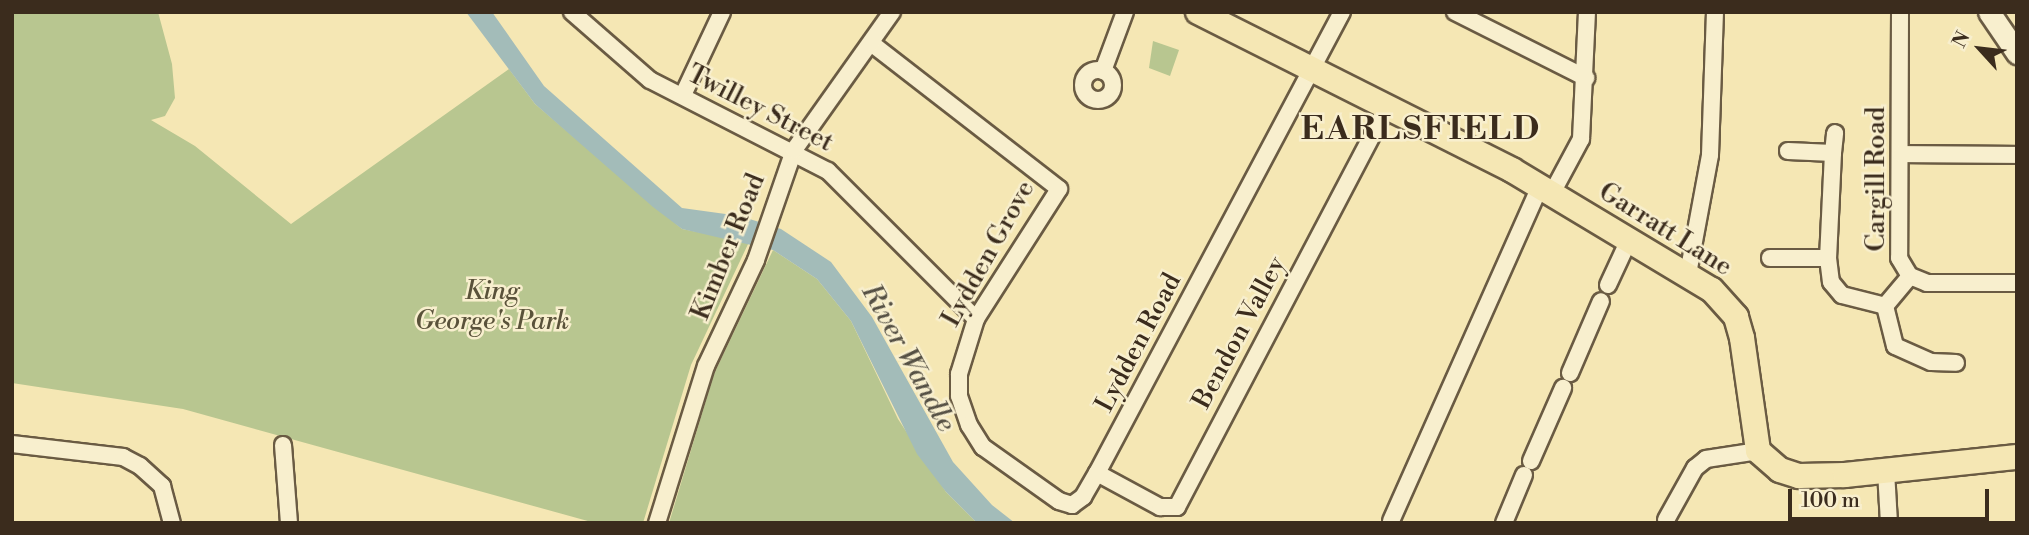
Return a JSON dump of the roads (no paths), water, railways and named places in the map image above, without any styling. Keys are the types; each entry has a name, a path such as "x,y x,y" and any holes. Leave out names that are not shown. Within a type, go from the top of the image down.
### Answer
{"main road":[{"name":"Garratt Lane","path":"1198,12 1389,104 1545,191 1712,290 1735,317 1749,365 1753,433 1759,451"},
{"path":"1989,12 2017,52"},
{"path":"1759,451 1771,465 1799,476 1886,471 2017,457"}],"street":[{"name":"Twilley Street","path":"572,12 629,64 683,95 688,102 794,150 845,186 976,319"},
{"path":"683,95 722,12"},
{"name":"Kimber Road","path":"657,523 706,366 759,250 794,150 892,12"},
{"path":"1103,71 1125,12"},
{"name":"Lydden Road","path":"963,410 983,447 1059,501 1072,505 1083,497 1342,12"},
{"path":"1455,12 1586,78"},
{"path":"1391,521 1545,191 1581,139 1586,78 1587,12"},
{"path":"1688,274 1710,155 1715,12"},
{"name":"Cargill Road","path":"1900,12 1902,154 1899,258 1910,276 1927,284 2017,283"},
{"name":"Lydden Grove","path":"871,43 1059,189 976,319 959,374 963,410"},
{"name":"Bendon Valley","path":"1097,473 1160,507 1177,507 1389,104"},
{"path":"1835,133 1828,258 1831,282 1842,295 1885,306"},
{"path":"1788,150 1833,153"},
{"path":"1902,154 2017,155"},
{"path":"1608,285 1628,242"},
{"path":"1770,258 1828,258"},
{"path":"1885,306 1910,276"},
{"path":"1504,523 1601,301"},
{"path":"1885,306 1895,346 1931,362 1956,363"},
{"path":"12,444 132,461 162,486 172,523"},
{"path":"283,445 289,523"},
{"path":"1666,520 1695,468 1706,459 1759,451"},
{"path":"1886,471 1889,523"}],"water":[{"path":"466,12 492,12 544,86 682,208 740,216 781,229 831,262 872,317 953,462 992,505 1015,523 977,523 946,492 917,454 851,321 817,279 773,250 682,229 653,207 535,104"}],"district":[{"name":"EARLSFIELD","path":"1421,130"}],"park label":[{"name":"King George's Park","path":"492,307"}],"water label":[{"name":"River Wandle","path":"908,358"}]}
